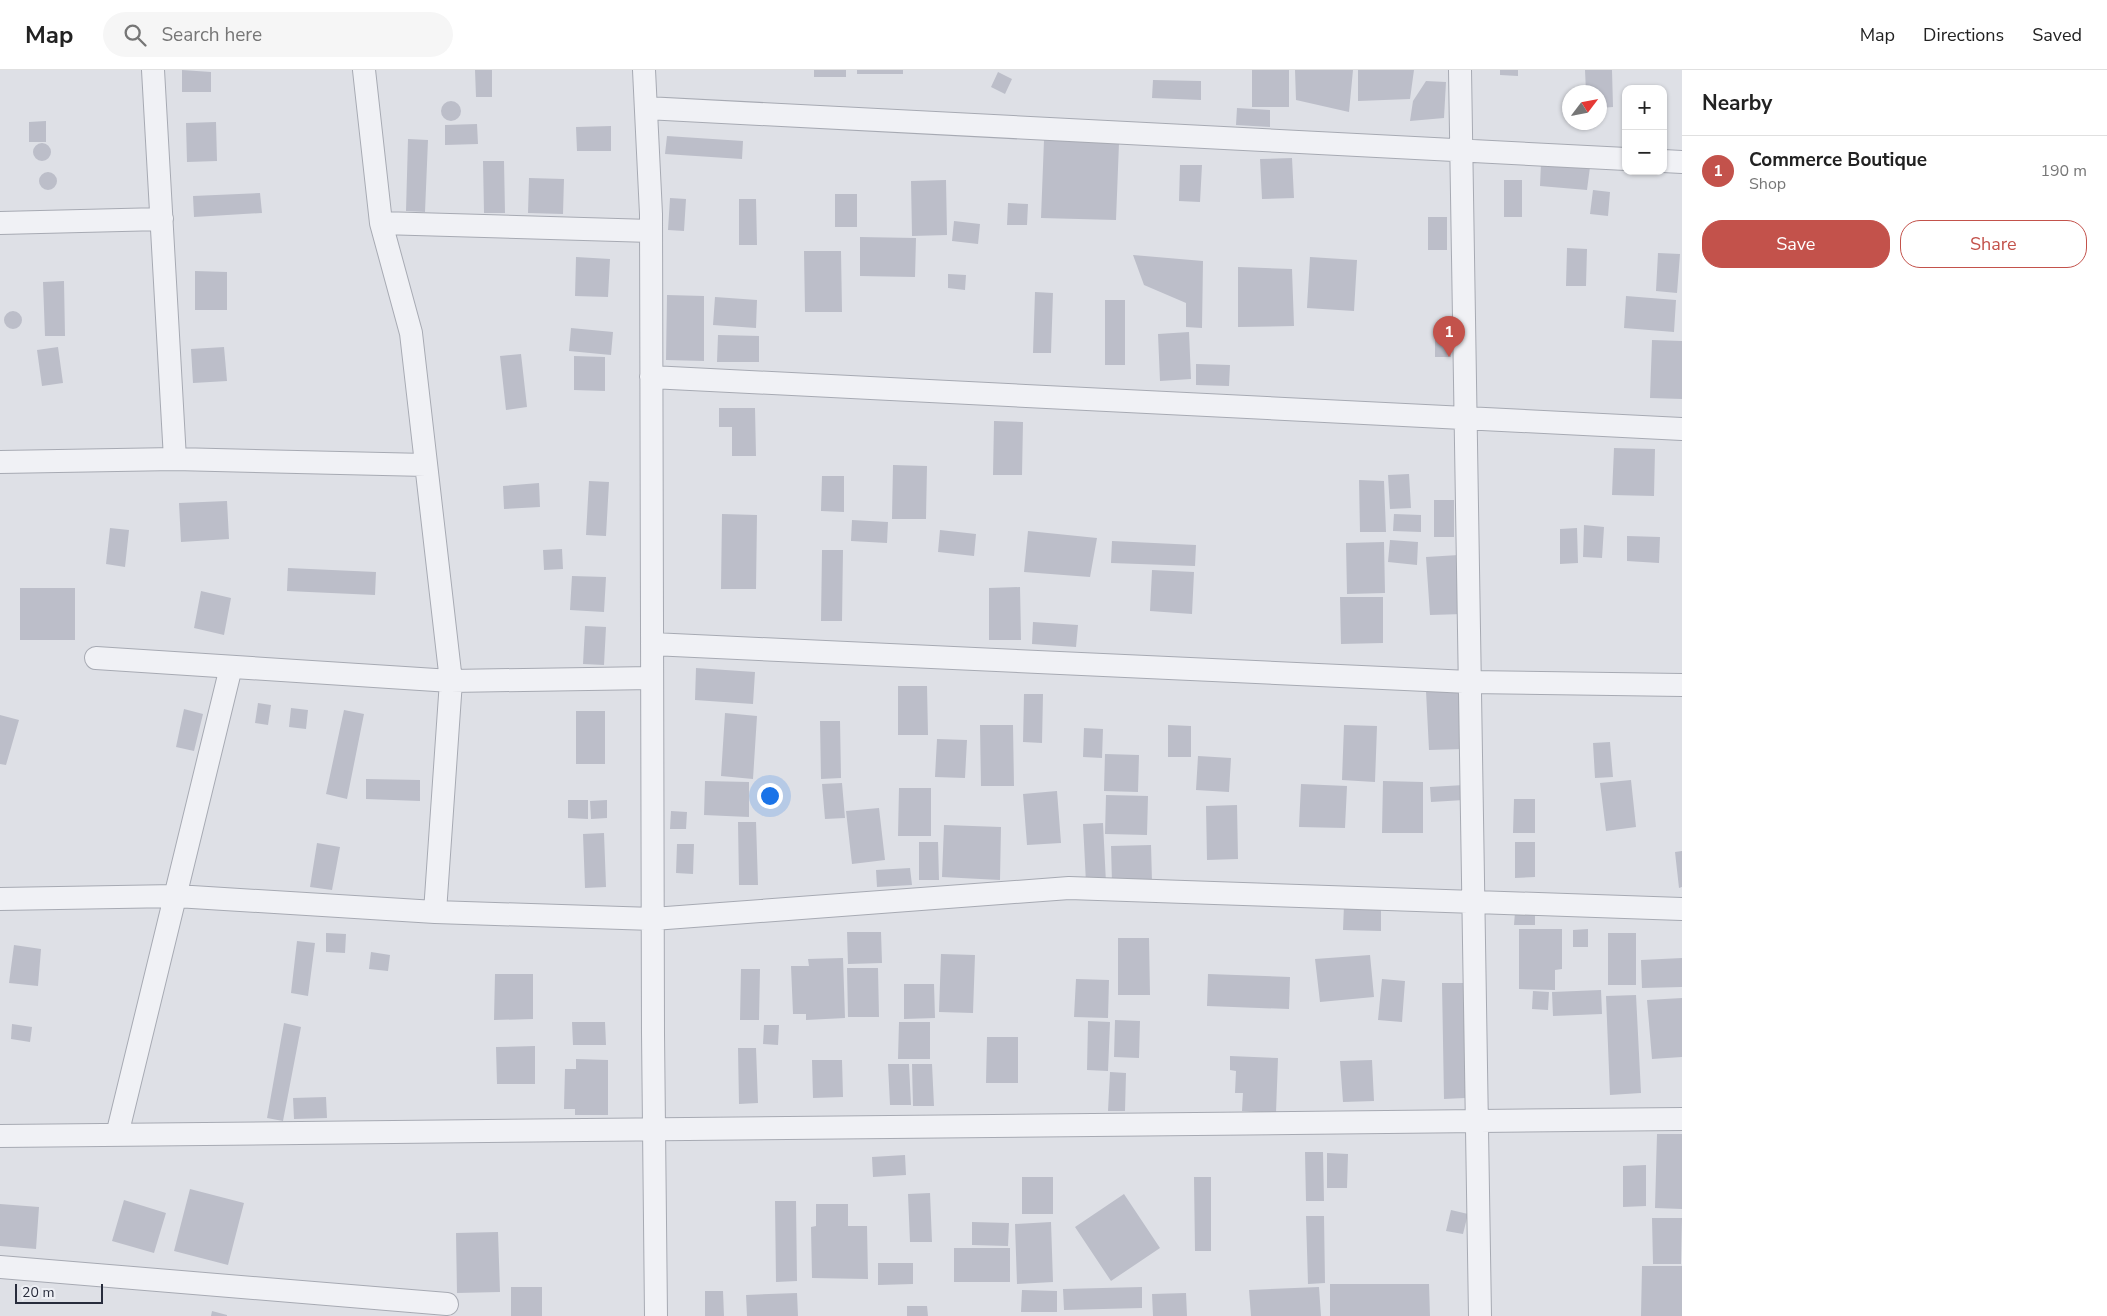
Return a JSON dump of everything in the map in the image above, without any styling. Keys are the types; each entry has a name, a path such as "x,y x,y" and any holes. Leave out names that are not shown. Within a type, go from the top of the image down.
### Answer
{"street":[{"path":"153,70 175,458"},
{"path":"364,70 381,224 411,333 451,681 435,912"},
{"path":"644,70 651,231 652,918 656,1316"},
{"path":"1460,70 1480,1316"},
{"path":"646,108 1622,159"},
{"path":"1667,161 1682,162"},
{"path":"0,223 162,219"},
{"path":"381,224 651,231"},
{"path":"651,377 1682,429"},
{"path":"0,462 175,458 426,465"},
{"path":"652,644 1469,682 1682,685"},
{"path":"96,658 451,681 652,678"},
{"path":"117,1135 231,667"},
{"path":"0,899 176,896 435,912 652,918 1069,888 1682,910"},
{"path":"0,1136 1682,1119"},
{"path":"0,1267 447,1304"}],"building":[{"path":"182,70 211,72 211,92 182,92"},
{"path":"475,70 492,70 492,97 476,97"},
{"path":"814,70 846,70 846,77 814,77"},
{"path":"857,70 903,70 903,74 857,74"},
{"path":"1252,70 1289,70 1289,107 1252,107"},
{"path":"1295,70 1353,70 1349,112 1296,100"},
{"path":"1358,70 1414,70 1410,99 1358,101"},
{"path":"1500,70 1518,70 1518,76 1500,75"},
{"path":"1585,70 1612,70 1613,107 1607,107 1607,85 1586,85"},
{"path":"998,72 1012,79 1005,94 991,87"},
{"path":"1153,80 1201,81 1201,100 1152,98"},
{"path":"1426,81 1446,82 1444,118 1410,121 1413,101"},
{"path":"451,101 458,104 461,111 458,118 451,121 444,118 441,111 444,104"},
{"path":"1237,108 1270,110 1270,127 1236,125"},
{"path":"46,121 46,142 29,142 29,122"},
{"path":"216,122 217,161 187,162 186,123"},
{"path":"477,124 478,144 445,145 445,125"},
{"path":"611,126 611,151 577,151 576,127"},
{"path":"667,136 743,141 742,159 665,154"},
{"path":"408,139 428,140 425,212 406,211"},
{"path":"1044,140 1119,143 1116,220 1041,218"},
{"path":"38,143 46,143 51,148 49,159 38,161 33,156 33,148"},
{"path":"1292,158 1294,198 1262,199 1260,159"},
{"path":"483,161 504,161 505,213 484,213"},
{"path":"1541,163 1590,167 1587,190 1540,186"},
{"path":"1180,165 1202,165 1200,202 1179,201"},
{"path":"48,172 56,177 57,181 52,189 48,190 40,185 39,181 44,173"},
{"path":"529,178 564,179 563,214 528,213"},
{"path":"946,180 947,235 912,236 911,181"},
{"path":"1504,180 1522,180 1522,217 1504,217"},
{"path":"1593,190 1610,192 1608,216 1590,214"},
{"path":"260,193 262,213 194,217 193,196"},
{"path":"835,194 857,194 857,227 835,227"},
{"path":"670,198 686,199 684,231 668,230"},
{"path":"739,199 756,199 757,245 739,245"},
{"path":"1008,203 1028,204 1027,225 1007,225"},
{"path":"1428,217 1447,217 1447,250 1428,250"},
{"path":"954,221 980,224 978,244 952,241"},
{"path":"860,237 916,238 915,277 860,276"},
{"path":"1567,248 1587,249 1586,286 1566,286"},
{"path":"804,251 841,251 842,312 805,312"},
{"path":"1658,253 1680,254 1677,293 1656,291"},
{"path":"1133,255 1203,261 1202,328 1186,327 1186,303 1144,285"},
{"path":"576,257 610,259 608,297 575,296"},
{"path":"1310,257 1357,260 1354,311 1307,308"},
{"path":"1238,267 1292,269 1294,326 1238,327"},
{"path":"195,271 227,272 227,310 195,310"},
{"path":"948,274 966,275 965,290 948,288"},
{"path":"64,281 65,336 45,336 43,282"},
{"path":"1035,292 1053,293 1051,353 1033,353"},
{"path":"667,295 704,296 704,361 666,360"},
{"path":"1626,296 1676,300 1674,332 1624,328"},
{"path":"715,297 757,300 756,328 713,325"},
{"path":"1105,300 1125,300 1125,365 1105,365"},
{"path":"9,311 17,311 22,316 20,327 9,329 4,324 4,316"},
{"path":"1435,326 1452,326 1451,357 1435,357"},
{"path":"571,328 613,332 611,355 569,351"},
{"path":"1189,332 1191,379 1160,381 1158,334"},
{"path":"718,335 759,336 759,362 717,362"},
{"path":"1652,340 1682,341 1682,399 1650,398"},
{"path":"58,347 63,383 42,386 37,350"},
{"path":"224,347 227,381 193,383 191,349"},
{"path":"521,354 527,407 506,410 500,356"},
{"path":"574,356 605,357 605,391 574,390"},
{"path":"1196,364 1230,365 1229,386 1196,385"},
{"path":"719,408 755,408 756,456 732,456 732,427 719,427"},
{"path":"994,421 1023,422 1022,475 993,475"},
{"path":"1614,448 1655,449 1654,496 1612,495"},
{"path":"893,465 927,466 926,519 892,519"},
{"path":"1409,474 1411,508 1390,509 1388,475"},
{"path":"822,476 844,476 844,512 821,511"},
{"path":"1359,480 1384,481 1386,532 1360,532"},
{"path":"589,481 609,482 606,536 586,535"},
{"path":"539,483 540,507 504,509 503,486"},
{"path":"1434,500 1454,500 1454,537 1434,537"},
{"path":"227,501 229,539 181,542 179,503"},
{"path":"722,514 757,515 756,589 721,589"},
{"path":"1394,514 1421,515 1421,532 1393,531"},
{"path":"852,520 888,522 887,543 851,541"},
{"path":"1584,525 1604,527 1602,558 1583,557"},
{"path":"110,528 129,530 125,567 106,564"},
{"path":"1577,528 1578,563 1560,564 1560,529"},
{"path":"940,530 976,534 974,556 938,552"},
{"path":"1028,531 1097,538 1090,577 1024,572"},
{"path":"1627,536 1660,537 1659,563 1627,561"},
{"path":"1390,540 1418,542 1417,565 1388,562"},
{"path":"1112,541 1196,545 1195,566 1111,563"},
{"path":"1384,542 1385,593 1347,594 1346,543"},
{"path":"562,549 563,569 544,570 543,550"},
{"path":"822,550 843,550 842,621 821,621"},
{"path":"1459,555 1463,614 1430,615 1426,557"},
{"path":"288,568 376,572 375,595 287,591"},
{"path":"1152,570 1194,572 1192,614 1150,611"},
{"path":"572,576 606,577 604,612 570,610"},
{"path":"1020,587 1021,640 989,640 989,588"},
{"path":"20,588 75,588 75,640 20,640"},
{"path":"201,591 231,598 224,635 194,628"},
{"path":"1340,597 1383,597 1383,643 1341,644"},
{"path":"1033,622 1078,625 1076,647 1032,644"},
{"path":"585,626 606,627 604,665 583,664"},
{"path":"696,668 755,672 753,704 695,700"},
{"path":"898,686 927,686 928,735 898,735"},
{"path":"1459,689 1463,749 1429,750 1426,691"},
{"path":"1024,694 1043,694 1042,743 1023,742"},
{"path":"258,703 271,705 268,725 255,723"},
{"path":"291,708 308,710 306,729 289,727"},
{"path":"184,709 203,714 194,751 176,747"},
{"path":"344,710 364,714 347,799 326,794"},
{"path":"576,711 605,711 605,764 576,764"},
{"path":"725,713 757,716 753,779 721,776"},
{"path":"0,715 19,720 6,765 0,764"},
{"path":"820,721 840,721 841,778 821,779"},
{"path":"980,725 1013,725 1014,786 981,786"},
{"path":"1168,725 1191,726 1191,757 1168,757"},
{"path":"1344,725 1377,726 1375,782 1342,780"},
{"path":"1084,728 1103,729 1102,758 1083,757"},
{"path":"937,739 967,740 965,778 935,777"},
{"path":"1610,742 1613,777 1595,778 1593,743"},
{"path":"1105,754 1139,755 1138,792 1104,791"},
{"path":"1198,756 1231,758 1229,792 1196,790"},
{"path":"366,779 420,780 420,801 366,799"},
{"path":"1631,780 1636,827 1606,831 1600,783"},
{"path":"705,781 749,782 749,817 704,815"},
{"path":"1383,781 1423,782 1423,833 1382,833"},
{"path":"842,783 845,818 825,819 822,784"},
{"path":"1301,784 1347,786 1345,828 1299,827"},
{"path":"1464,785 1464,800 1431,802 1430,787"},
{"path":"899,788 931,788 931,836 898,836"},
{"path":"1057,791 1061,843 1027,845 1023,794"},
{"path":"1106,795 1148,796 1147,835 1105,834"},
{"path":"1514,799 1535,799 1535,833 1513,833"},
{"path":"568,800 588,800 588,819 568,818"},
{"path":"607,800 607,818 591,819 590,801"},
{"path":"1237,805 1238,859 1207,860 1206,806"},
{"path":"879,808 885,860 852,864 846,811"},
{"path":"671,811 687,812 686,829 670,829"},
{"path":"738,822 756,822 758,885 739,885"},
{"path":"1103,823 1106,883 1086,883 1083,824"},
{"path":"944,825 1001,827 1000,880 942,877"},
{"path":"604,833 606,887 585,888 583,834"},
{"path":"919,842 938,842 939,880 919,880"},
{"path":"1515,842 1535,842 1535,877 1515,878"},
{"path":"317,843 340,847 332,890 310,887"},
{"path":"677,844 694,844 693,874 676,873"},
{"path":"1151,845 1152,882 1112,883 1111,846"},
{"path":"1682,851 1682,887 1679,888 1675,852"},
{"path":"910,868 912,885 877,887 876,870"},
{"path":"1344,905 1381,906 1381,931 1343,930"},
{"path":"1515,912 1535,913 1535,925 1514,925"},
{"path":"1519,929 1562,929 1562,969 1555,970 1555,990 1519,989"},
{"path":"1588,929 1588,947 1573,947 1573,930"},
{"path":"847,932 881,932 882,963 848,964"},
{"path":"326,933 346,934 345,953 326,952"},
{"path":"1608,933 1636,933 1636,985 1608,985"},
{"path":"1118,938 1149,938 1150,995 1118,995"},
{"path":"297,941 315,943 308,996 291,993"},
{"path":"14,945 41,949 38,986 9,983"},
{"path":"371,952 390,955 388,971 369,969"},
{"path":"941,954 975,955 973,1013 939,1012"},
{"path":"1370,955 1374,997 1320,1002 1315,959"},
{"path":"843,958 845,1018 806,1020 806,1014 793,1014 791,966 809,966 808,959"},
{"path":"1682,958 1682,987 1642,988 1641,960"},
{"path":"847,968 878,968 879,1017 848,1017"},
{"path":"741,969 760,969 759,1020 740,1020"},
{"path":"495,974 533,974 533,1019 494,1020"},
{"path":"1208,974 1290,977 1289,1009 1207,1006"},
{"path":"1076,979 1109,980 1108,1018 1074,1017"},
{"path":"1382,979 1405,981 1402,1022 1378,1020"},
{"path":"1442,983 1464,983 1465,1098 1444,1099"},
{"path":"904,984 934,984 935,1018 904,1019"},
{"path":"1601,990 1602,1014 1553,1016 1552,992"},
{"path":"1533,991 1549,992 1548,1010 1532,1009"},
{"path":"1636,995 1641,1093 1610,1095 1606,996"},
{"path":"1682,998 1682,1057 1652,1059 1647,1000"},
{"path":"1115,1020 1140,1021 1139,1058 1114,1057"},
{"path":"1088,1021 1110,1022 1108,1071 1087,1070"},
{"path":"572,1022 605,1022 606,1045 573,1045"},
{"path":"899,1022 930,1022 930,1059 898,1059"},
{"path":"284,1023 301,1027 283,1121 267,1118"},
{"path":"12,1024 32,1027 30,1042 11,1039"},
{"path":"764,1025 779,1025 778,1045 763,1044"},
{"path":"987,1037 1018,1037 1018,1083 986,1083"},
{"path":"535,1046 535,1084 497,1084 496,1047"},
{"path":"738,1048 756,1048 758,1103 739,1104"},
{"path":"1230,1056 1278,1058 1276,1113 1242,1111 1243,1093 1235,1093 1236,1071 1230,1070"},
{"path":"576,1059 608,1060 608,1115 575,1115 575,1109 564,1109 565,1069 576,1069"},
{"path":"812,1060 842,1060 843,1097 813,1098"},
{"path":"1372,1060 1374,1101 1343,1102 1340,1061"},
{"path":"888,1064 909,1064 911,1105 890,1105"},
{"path":"912,1064 932,1064 934,1106 913,1106"},
{"path":"1110,1072 1126,1073 1125,1111 1108,1111"},
{"path":"326,1097 327,1118 294,1119 293,1098"},
{"path":"1657,1134 1682,1134 1682,1209 1655,1208"},
{"path":"1305,1152 1323,1152 1324,1201 1306,1201"},
{"path":"1327,1153 1348,1154 1347,1188 1327,1188"},
{"path":"905,1155 906,1175 873,1177 872,1157"},
{"path":"1646,1165 1646,1206 1623,1207 1623,1166"},
{"path":"1022,1177 1053,1177 1053,1214 1022,1214"},
{"path":"1194,1177 1211,1177 1211,1251 1195,1251"},
{"path":"190,1189 244,1203 228,1265 174,1251"},
{"path":"930,1193 932,1242 910,1242 908,1194"},
{"path":"1124,1194 1160,1248 1111,1281 1075,1227"},
{"path":"124,1200 166,1213 154,1253 112,1241"},
{"path":"775,1201 796,1201 797,1281 776,1282"},
{"path":"0,1204 39,1207 36,1249 0,1246"},
{"path":"816,1204 848,1204 848,1226 867,1226 868,1279 812,1278 811,1227 816,1226"},
{"path":"1451,1210 1468,1214 1463,1234 1446,1231"},
{"path":"1306,1216 1324,1216 1325,1283 1308,1284"},
{"path":"1652,1218 1682,1218 1681,1264 1653,1264"},
{"path":"972,1222 1009,1223 1008,1246 972,1245"},
{"path":"1051,1222 1053,1282 1017,1284 1015,1224"},
{"path":"498,1232 500,1292 457,1293 456,1233"},
{"path":"954,1248 1010,1248 1010,1282 954,1282"},
{"path":"878,1263 913,1263 913,1284 878,1285"},
{"path":"1642,1266 1682,1266 1682,1316 1641,1316"},
{"path":"1330,1284 1429,1284 1430,1316 1330,1316"},
{"path":"511,1287 542,1287 542,1316 511,1316"},
{"path":"1142,1287 1142,1308 1064,1310 1063,1289"},
{"path":"1319,1287 1321,1316 1251,1316 1249,1290"},
{"path":"1022,1290 1057,1291 1057,1312 1021,1312"},
{"path":"705,1291 723,1291 724,1316 705,1316"},
{"path":"797,1293 798,1316 747,1316 746,1295"},
{"path":"1186,1293 1187,1316 1153,1316 1152,1294"},
{"path":"907,1306 927,1306 928,1316 907,1316"},
{"path":"212,1311 227,1315 227,1316 211,1316"}],"place":[{"name":"Commerce Boutique","path":"1449,357"}]}
